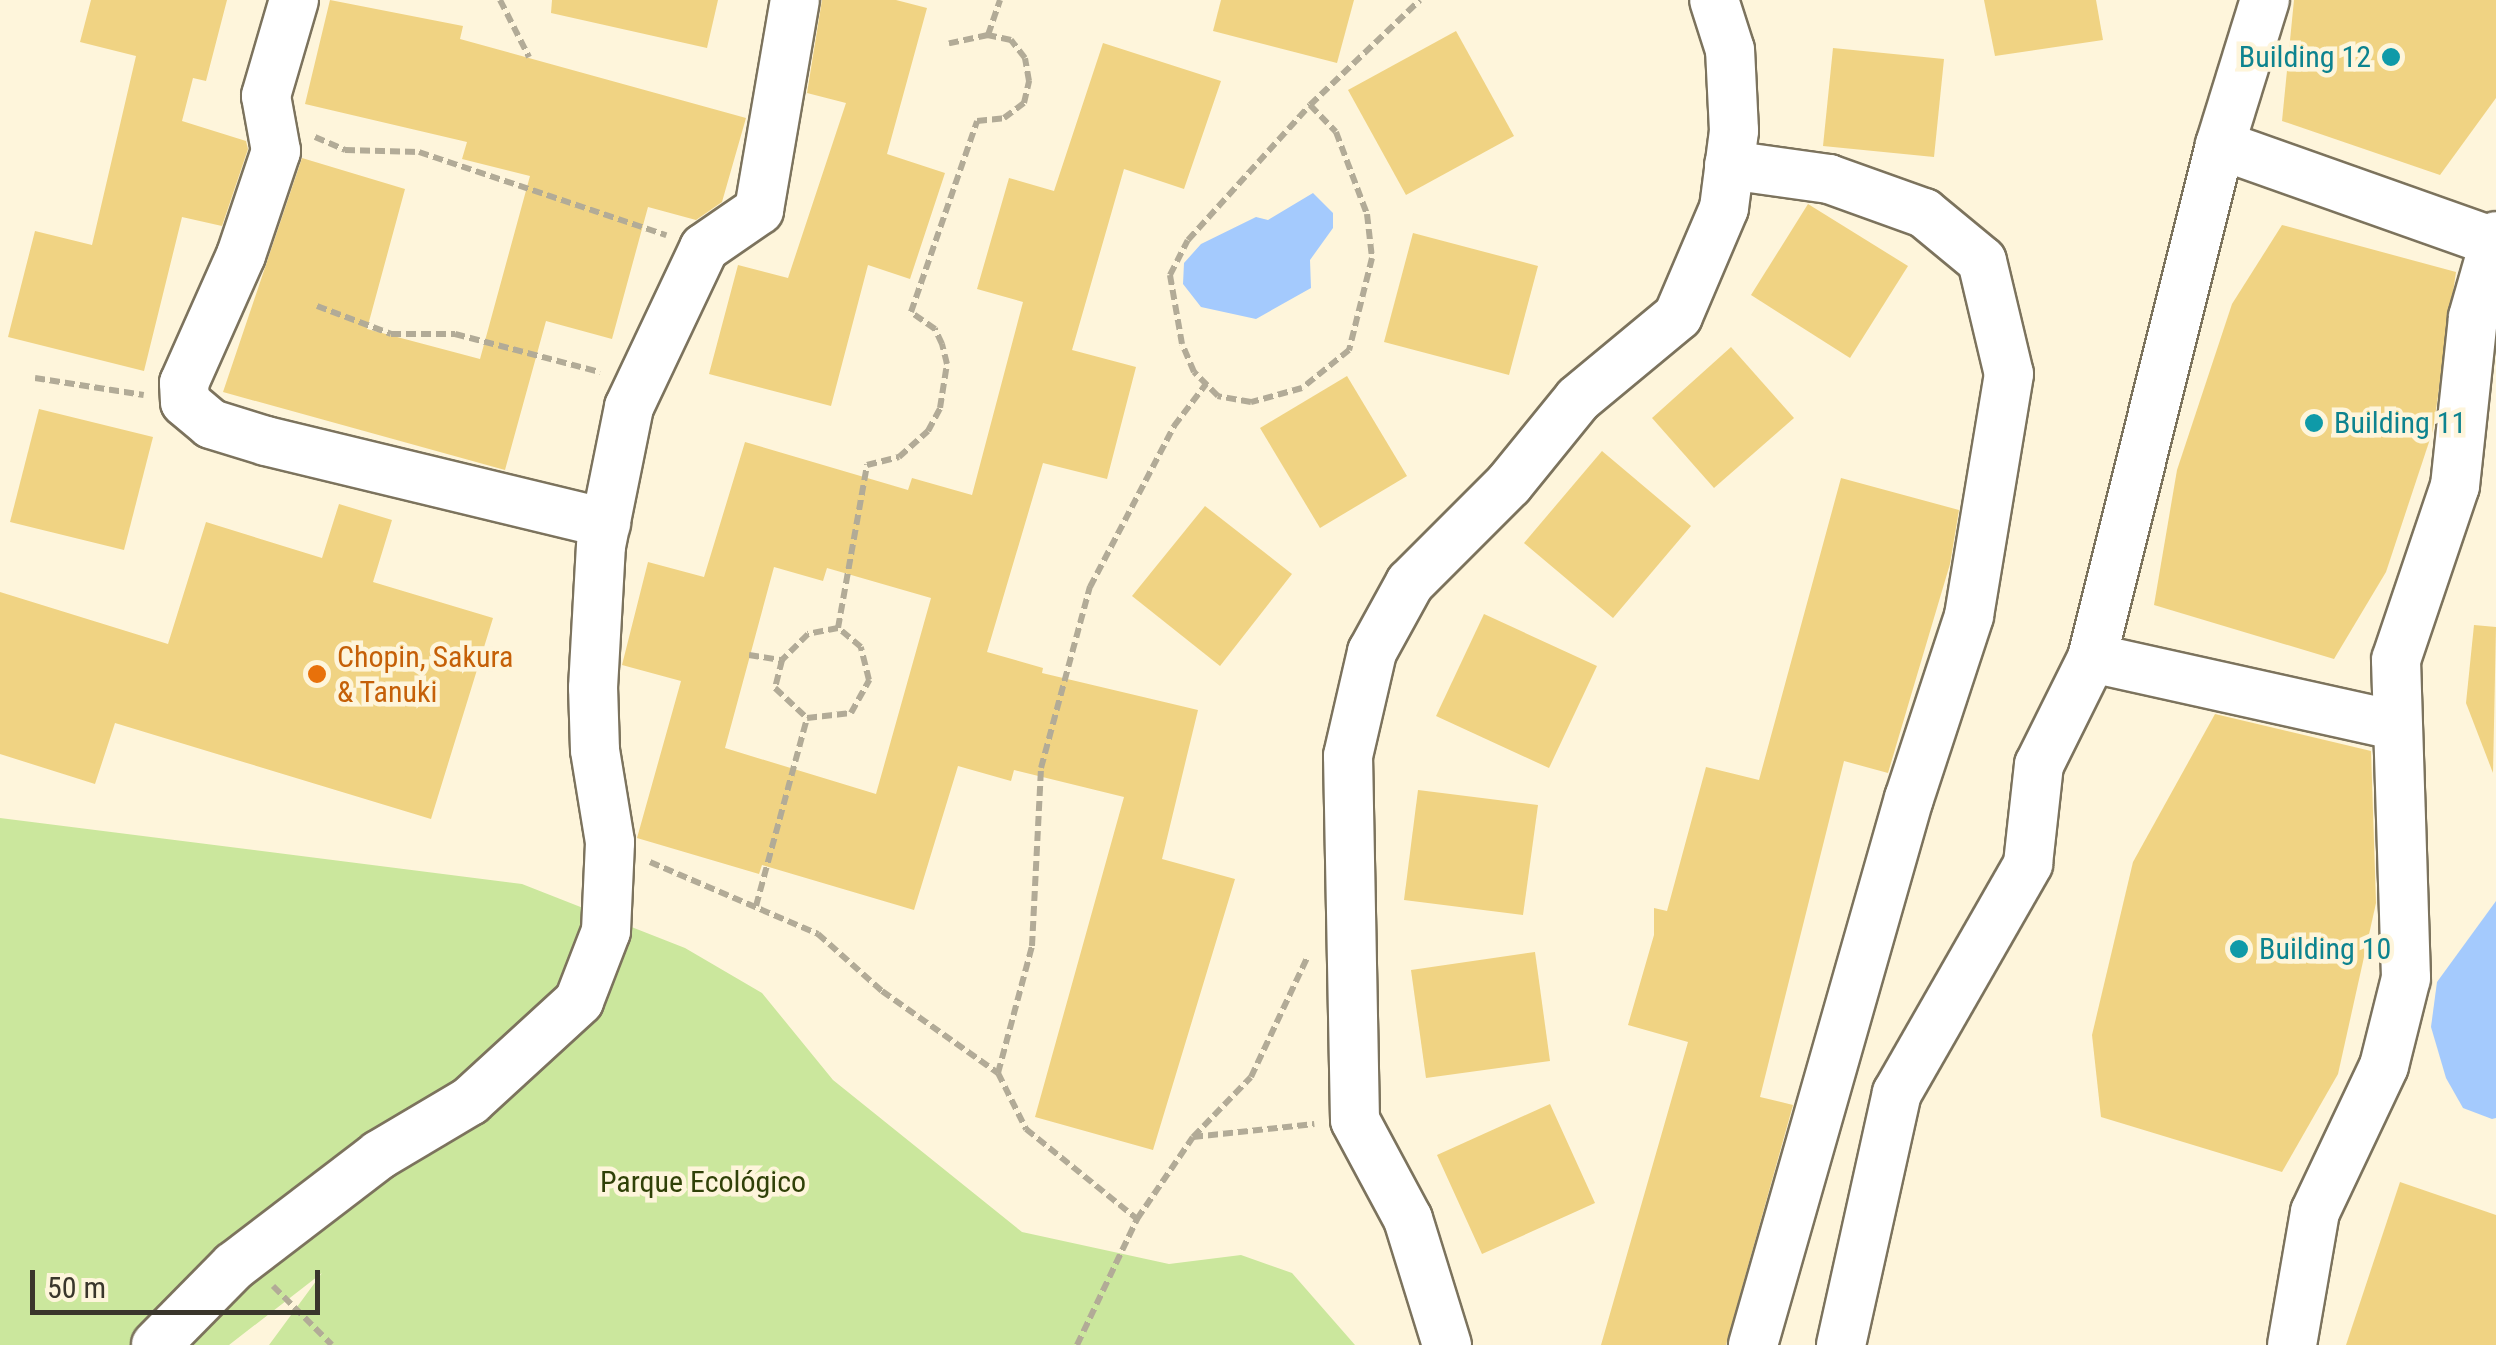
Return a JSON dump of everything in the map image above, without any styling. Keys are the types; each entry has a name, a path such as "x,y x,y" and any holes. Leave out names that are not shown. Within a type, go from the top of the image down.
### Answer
{"lane":[{"path":"294,0 266,96 276,151 241,255 184,382 185,402 212,424 266,441 606,523"},
{"path":"156,1345 234,1266 379,1155 470,1101 578,1001 606,931 607,826 594,750 594,688 606,523 640,382 704,248 759,210 795,0"},
{"path":"1446,1345 1408,1219 1355,1120 1348,756 1372,652 1410,584 1509,484 1578,398 1678,316 1724,208 1729,165 1735,92 1714,0"},
{"path":"1842,1345 1897,1094 2028,864 2039,765 2092,658 2220,144 2265,0"},
{"path":"2220,144 2495,239 2485,320 2454,486 2396,660 2395,725 2406,978 2384,1066 2315,1212 2292,1345"},
{"path":"1729,165 1829,179 1924,213 1982,261 2010,374 1969,616 1908,798 1753,1345"},
{"path":"2092,658 2395,725"}],"path":[{"path":"500,0 529,57"},
{"path":"988,35 1000,0"},
{"path":"1310,105 1336,132 1367,214 1372,258 1349,350 1302,388 1251,402 1218,396 1206,384 1182,344 1170,274 1188,240 1310,105 1420,0"},
{"path":"838,628 866,465 899,457 928,432 940,408 947,364 942,344 935,329 911,312 977,121 992,122 1014,111 1024,103 1030,81 1025,58 1010,40 988,35 949,43"},
{"path":"276,151 295,129 344,150 418,152 704,248"},
{"path":"317,306 391,334 455,334 640,382"},
{"path":"34,378 185,402"},
{"path":"998,1073 1032,946 1041,768 1090,587 1174,426 1206,384"},
{"path":"838,628 862,647 869,680 851,712 807,718 775,688 782,660 808,634 838,628"},
{"path":"748,655 782,660"},
{"path":"756,906 807,718"},
{"path":"607,826 628,850 654,864 818,934 882,991 998,1073 1026,1128 1137,1219"},
{"path":"1077,1345 1137,1219 1193,1138 1252,1077 1313,944"},
{"path":"1193,1138 1355,1120"},
{"path":"234,1266 266,1278 332,1345"}],"green space":[{"name":"Parque Ecológico","path":"0,818 522,884 685,948 762,993 833,1080 1022,1232 1169,1264 1241,1255 1292,1273 1355,1345 269,1345 322,1273 229,1345 0,1345"}],"water":[{"path":"1313,193 1333,213 1333,228 1310,260 1311,288 1256,319 1201,307 1183,284 1184,263 1201,244 1256,217 1268,220"},
{"path":"2496,901 2496,1118 2492,1119 2463,1108 2446,1078 2431,1027 2437,982"}],"building":[{"path":"91,0 227,0 206,81 193,78 182,121 246,141 248,149 222,226 182,217 144,371 8,337 35,231 92,245 136,56 80,42"},
{"path":"330,0 463,26 460,39 746,118 722,202 696,220 648,207 612,339 546,321 505,470 223,392 302,158 405,189 367,329 480,359 530,176 462,159 467,142 305,104"},
{"path":"552,0 718,0 707,48 551,13"},
{"path":"822,0 896,0 927,8 887,154 945,173 910,279 868,265 831,406 709,374 738,265 788,278 846,103 807,93"},
{"path":"1221,0 1354,0 1337,63 1213,31"},
{"path":"1984,0 2096,0 2103,40 1995,56"},
{"name":"Building 12","path":"2294,0 2496,0 2496,98 2440,175 2282,121"},
{"path":"1456,31 1514,136 1406,195 1348,90"},
{"path":"1103,43 1221,81 1184,189 1124,169 1072,350 1136,367 1107,479 1043,463 987,652 1043,668 1042,673 1198,710 1162,859 1235,879 1153,1150 1035,1117 1124,797 1014,770 1011,781 958,766 914,910 762,865 759,874 637,838 681,681 622,665 648,562 704,577 745,442 908,490 912,478 972,495 1023,302 977,289 1009,178 1054,191","holes":["774,567 823,581 827,568 931,598 876,794 725,748"]},
{"path":"1833,48 1944,59 1934,157 1823,146"},
{"path":"1808,204 1908,266 1850,358 1751,295"},
{"name":"Building 11","path":"2282,225 2456,272 2433,430 2386,572 2334,659 2154,605 2177,470 2232,304"},
{"path":"1413,233 1538,266 1509,375 1384,342"},
{"path":"1731,347 1794,418 1714,488 1652,418"},
{"path":"1347,376 1407,476 1320,528 1260,428"},
{"path":"39,409 153,437 124,550 10,522"},
{"path":"1602,451 1691,526 1613,618 1524,543"},
{"path":"1841,478 1959,510 1950,564 1888,773 1844,761 1760,1097 1793,1105 1726,1345 1601,1345 1688,1042 1628,1025 1654,935 1654,908 1667,911 1706,767 1759,780"},
{"name":"Chopin, Sakura & Tanuki","path":"339,504 392,520 373,582 493,618 431,819 115,723 95,784 0,754 0,592 168,644 206,522 322,558"},
{"path":"1205,506 1292,574 1220,666 1132,596"},
{"path":"1484,614 1597,666 1549,768 1436,716"},
{"path":"2474,625 2496,627 2493,773 2466,703"},
{"name":"Building 10","path":"2215,714 2371,751 2376,903 2338,1074 2282,1172 2101,1117 2092,1035 2133,862"},
{"path":"1418,790 1538,805 1523,915 1404,900"},
{"path":"1535,952 1550,1061 1426,1078 1411,970"},
{"path":"1550,1104 1595,1203 1482,1254 1437,1155"},
{"path":"2400,1182 2496,1215 2496,1345 2346,1345"}],"place":[{"name":"Building 12","path":"2391,57"},
{"name":"Building 11","path":"2314,423"},
{"name":"Chopin, Sakura & Tanuki","path":"317,674"},
{"name":"Building 10","path":"2239,949"}]}
